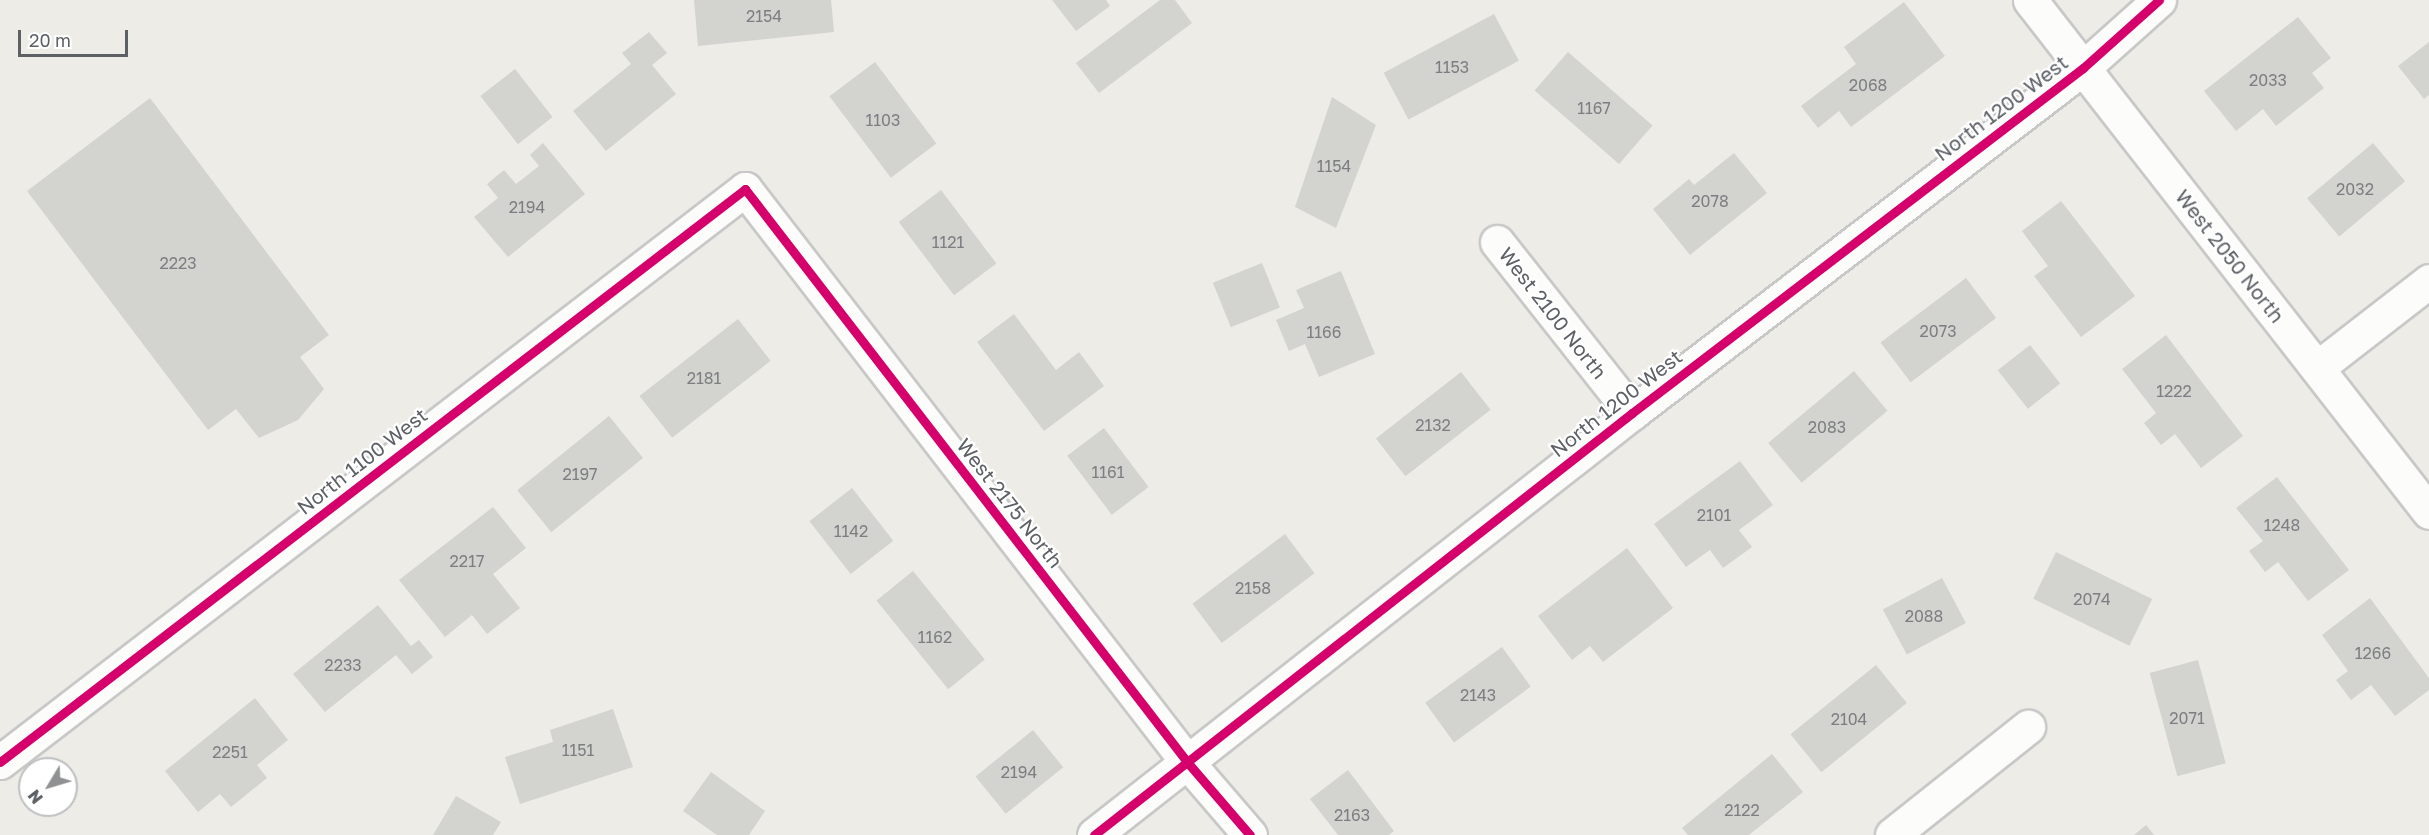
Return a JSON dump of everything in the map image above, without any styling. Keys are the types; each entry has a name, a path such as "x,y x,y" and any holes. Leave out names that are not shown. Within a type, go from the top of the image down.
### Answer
{"street":[{"name":"West 2050 North","path":"2031,0 2429,512"},
{"name":"North 1200 West","path":"1094,835 1632,412 2083,68 2159,0"},
{"name":"North 1100 West","path":"0,762 745,189"},
{"name":"West 2175 North","path":"745,189 1188,763 1251,835"},
{"name":"West 2100 North","path":"1497,242 1632,412"},
{"path":"2317,368 2429,281"},
{"path":"1892,835 2028,727"}],"building":[{"path":"694,0 831,0 834,32 698,46"},
{"path":"1052,0 1106,0 1110,6 1076,31"},
{"path":"1160,0 1175,0 1192,23 1099,93 1076,63"},
{"path":"1904,2 1945,56 1851,127 1839,111 1818,128 1801,106 1856,64 1844,47"},
{"path":"1494,14 1519,61 1409,119 1384,73"},
{"path":"2298,17 2331,58 2312,73 2324,88 2276,126 2263,109 2236,131 2204,91"},
{"path":"649,32 667,53 652,65 676,94 606,151 573,111 631,64 622,53"},
{"path":"2429,42 2429,95 2424,99 2398,66"},
{"path":"1568,52 1653,125 1619,164 1535,90"},
{"path":"875,62 936,143 891,178 829,96"},
{"path":"515,69 553,117 518,144 480,96"},
{"path":"1332,97 1376,125 1336,228 1295,207"},
{"path":"150,98 329,335 300,357 324,389 298,420 259,438 236,409 208,430 27,191"},
{"path":"543,143 585,194 508,257 474,217 498,198 487,184 504,170 516,184 539,166 530,155"},
{"path":"2373,143 2405,181 2339,237 2307,198"},
{"path":"1734,153 1767,193 1690,255 1653,209 1689,179 1694,185"},
{"path":"941,190 996,263 954,295 899,222"},
{"path":"2061,201 2135,296 2081,337 2034,276 2048,266 2022,231"},
{"path":"1262,263 1280,308 1231,327 1213,283"},
{"path":"1341,271 1375,354 1319,377 1305,344 1289,351 1276,320 1304,308 1296,290"},
{"path":"1966,278 1996,318 1911,382 1881,342"},
{"path":"1014,314 1056,370 1079,352 1104,386 1044,431 977,342"},
{"path":"738,319 771,361 672,438 639,396"},
{"path":"2166,335 2243,436 2201,468 2175,434 2161,445 2144,423 2156,413 2122,369"},
{"path":"2030,345 2060,384 2028,409 1998,370"},
{"path":"1854,371 1887,411 1802,483 1768,443"},
{"path":"1461,372 1491,410 1405,476 1376,438"},
{"path":"609,416 643,458 551,532 517,490"},
{"path":"1104,428 1149,487 1112,515 1067,456"},
{"path":"1740,461 1773,505 1739,530 1752,547 1723,568 1710,550 1686,567 1654,524"},
{"path":"2277,477 2349,570 2308,601 2278,562 2265,572 2249,551 2263,541 2236,508"},
{"path":"852,488 893,541 851,574 809,521"},
{"path":"493,507 526,548 493,574 520,608 487,634 472,615 445,637 399,580"},
{"path":"1285,534 1314,573 1222,643 1192,604"},
{"path":"1627,548 1673,608 1603,662 1590,646 1572,660 1538,616"},
{"path":"2056,552 2152,599 2129,646 2033,599"},
{"path":"913,571 985,660 948,689 876,601"},
{"path":"1942,578 1966,623 1907,654 1883,609"},
{"path":"2370,598 2429,678 2429,690 2395,716 2371,685 2351,700 2336,680 2348,671 2322,635"},
{"path":"378,605 411,646 419,640 433,657 412,674 396,655 325,712 293,674"},
{"path":"1502,647 1531,687 1454,742 1425,703"},
{"path":"2198,660 2226,763 2177,776 2150,673"},
{"path":"1876,665 1907,703 1821,772 1791,734"},
{"path":"255,698 288,740 257,765 267,778 231,807 220,794 198,812 165,771"},
{"path":"613,709 633,767 520,804 505,757 553,742 550,730"},
{"path":"1033,730 1063,767 1006,814 975,777"},
{"path":"1772,754 1803,792 1749,835 1688,835 1682,828"},
{"path":"1348,770 1394,831 1389,835 1338,835 1310,799"},
{"path":"711,772 765,811 749,835 717,835 683,811"},
{"path":"456,796 501,822 493,835 433,835"},
{"path":"2146,825 2154,835 2134,835"}],"cycle path":[{"path":"1094,835 1632,413 2083,68 2159,0"},
{"path":"0,762 745,189 1188,763 1250,835"}]}
